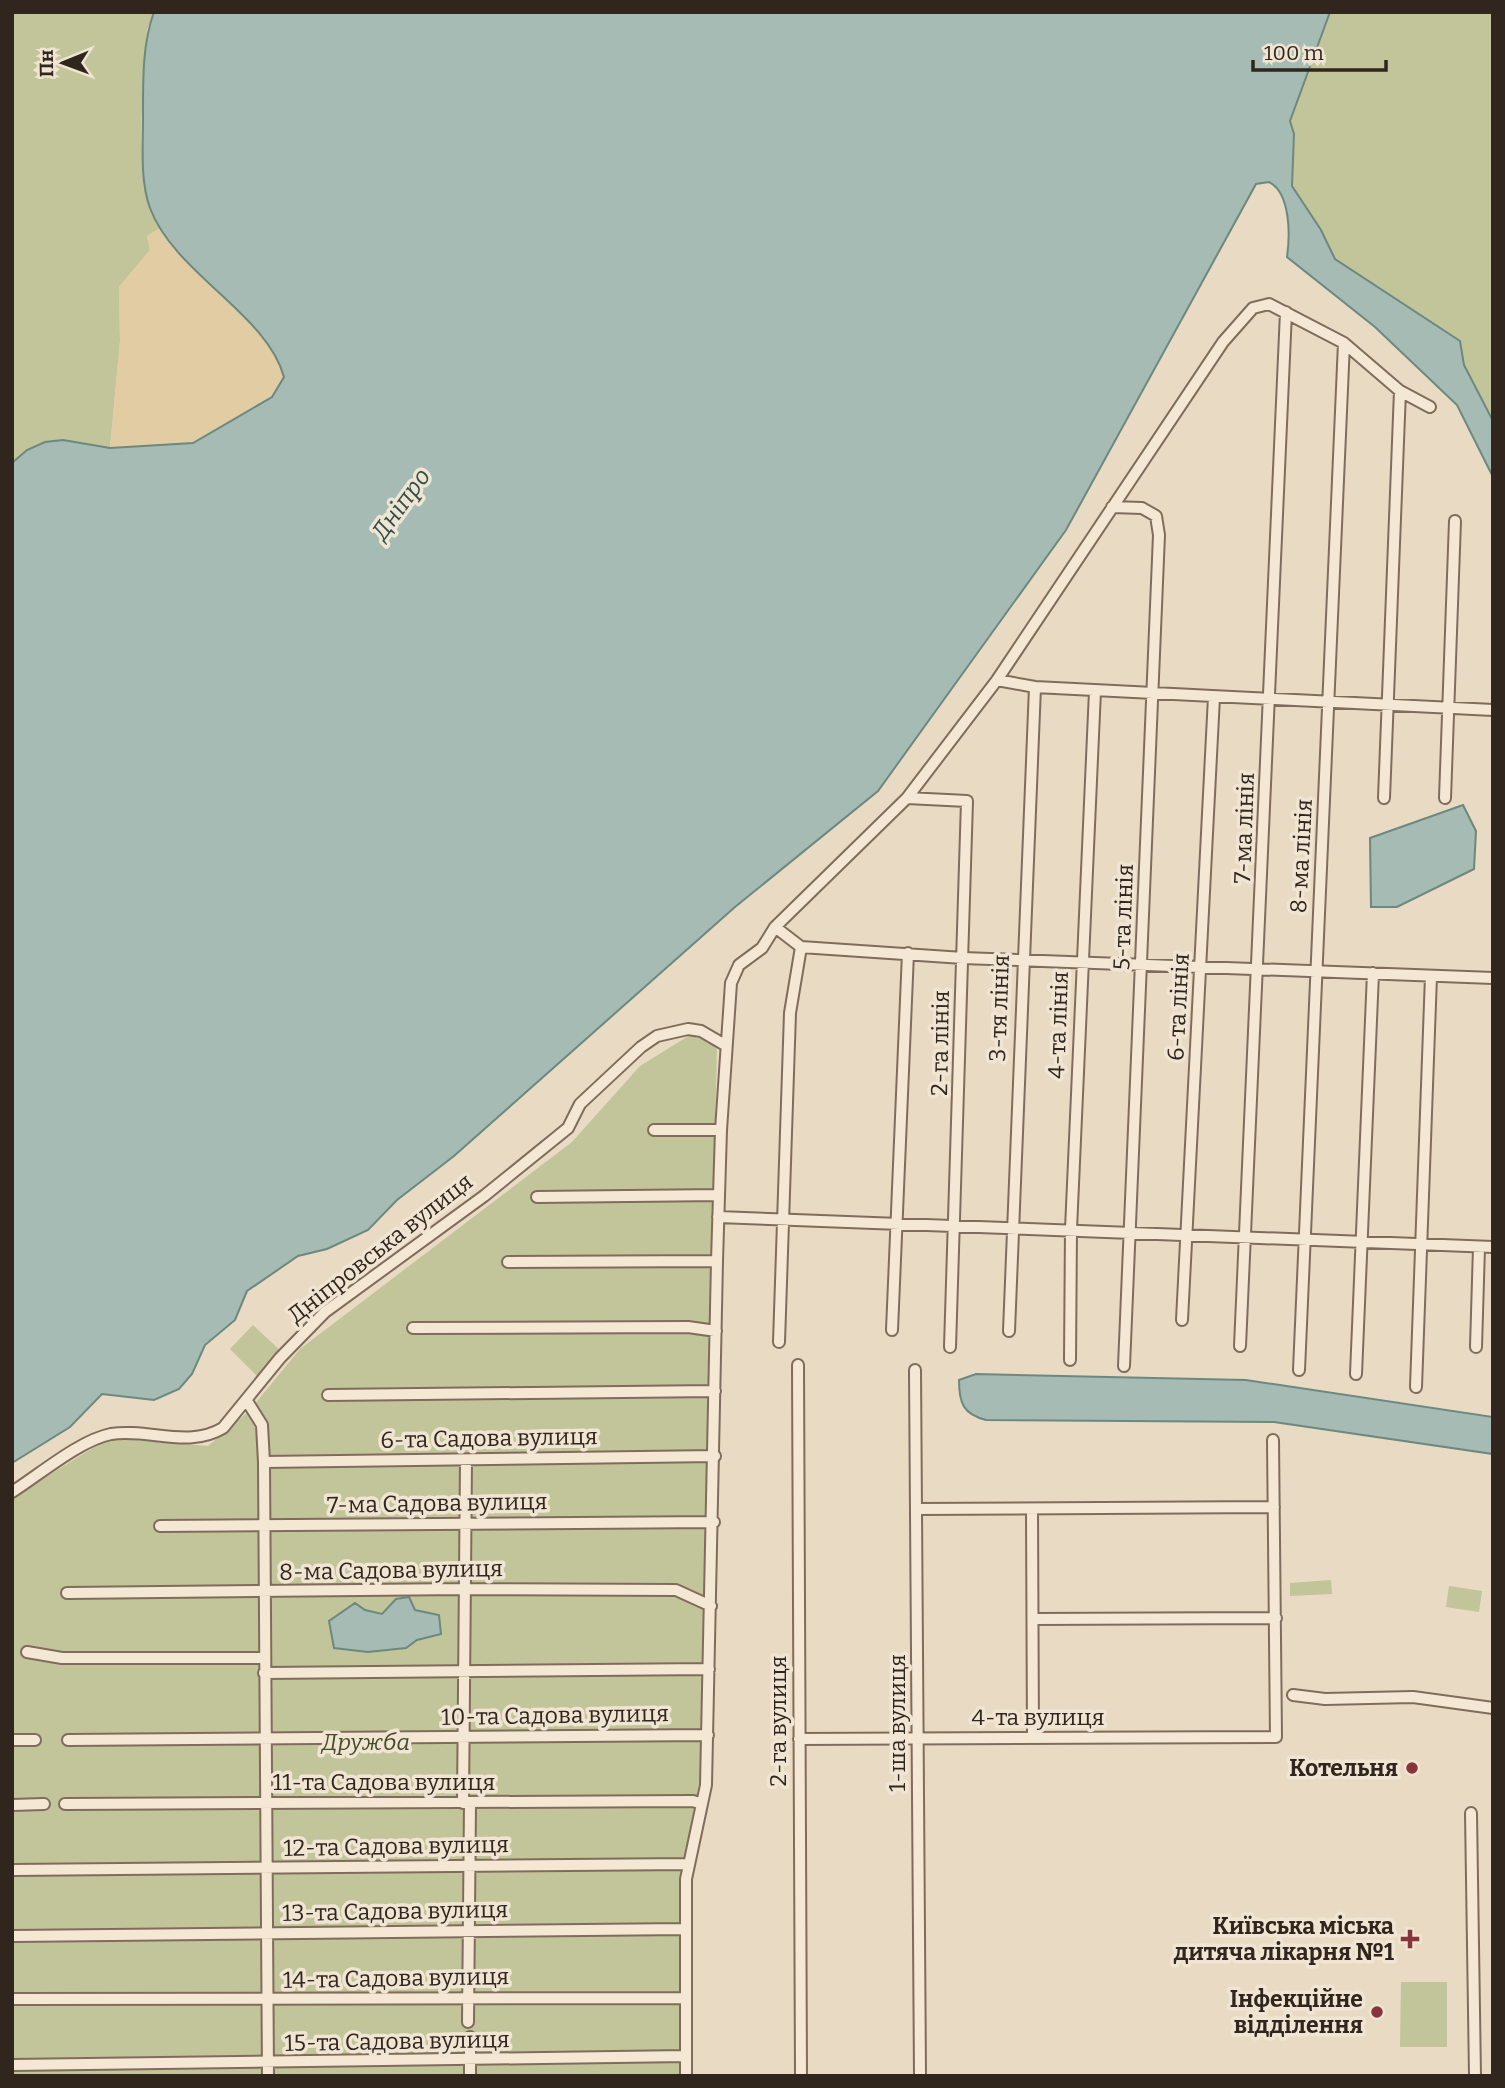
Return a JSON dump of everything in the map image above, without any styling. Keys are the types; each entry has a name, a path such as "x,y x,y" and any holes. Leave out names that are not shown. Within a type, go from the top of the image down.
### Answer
{"street":[{"path":"686,2076 685,1929 688,1864 706,1785 708,1735 718,1217 725,1045 731,983 739,965 762,948 775,927 907,798 997,680 1223,342 1253,309 1269,304 1344,343 1399,391 1430,407"},
{"name":"7-ма лінія","path":"1241,1346 1286,312"},
{"name":"8-ма лінія","path":"1299,1370 1316,971 1331,702 1344,343"},
{"path":"1384,798 1399,391"},
{"name":"5-та лінія","path":"1112,507 1142,508 1156,516 1160,535 1125,1366"},
{"path":"1445,798 1455,521"},
{"path":"997,680 1035,687 1095,691 1493,710"},
{"name":"3-тя лінія","path":"1009,1331 1035,687"},
{"name":"4-та лінія","path":"1070,1360 1070,1229 1095,691"},
{"name":"6-та лінія","path":"1182,1320 1214,697"},
{"name":"2-га лінія","path":"907,798 967,801 956,1224 950,1347"},
{"path":"775,927 801,947 963,958 1493,978"},
{"path":"779,1342 790,1013 801,947"},
{"path":"892,1330 908,953"},
{"path":"1356,1374 1364,1242 1373,973"},
{"path":"1416,1387 1431,976"},
{"name":"Дніпровська вулиця","path":"12,1492 93,1440 109,1434 131,1432 176,1438 207,1437 223,1428 280,1358 325,1312 484,1196 568,1128 580,1104 641,1047 657,1036 688,1029 701,1031 725,1045"},
{"path":"654,1130 721,1130"},
{"path":"537,1197 719,1195"},
{"path":"718,1217 956,1224 1493,1247"},
{"path":"1476,1347 1479,1247"},
{"path":"508,1262 717,1261"},
{"path":"414,1328 688,1327 716,1331"},
{"name":"2-га вулиця","path":"798,1365 801,2076"},
{"name":"1-ша вулиця","path":"915,1370 920,2076"},
{"path":"328,1395 715,1391"},
{"path":"247,1401 262,1424 264,1462 268,2076"},
{"path":"1033,1619 1276,1618 1273,1440"},
{"name":"6-та Садова вулиця","path":"264,1462 715,1456"},
{"path":"466,1460 464,1738 471,1931 468,2022"},
{"path":"916,1509 1274,1507"},
{"path":"1032,1509 1033,1738"},
{"name":"7-ма Садова вулиця","path":"160,1526 714,1522"},
{"name":"8-ма Садова вулиця","path":"67,1593 676,1590 710,1606"},
{"name":"4-та вулиця","path":"799,1739 1276,1737 1276,1618"},
{"path":"27,1651 62,1658 264,1658"},
{"path":"264,1673 709,1669"},
{"path":"1293,1695 1325,1699 1413,1697 1493,1708"},
{"name":"10-та Садова вулиця","path":"68,1740 708,1735"},
{"path":"12,1740 35,1740"},
{"name":"11-та Садова вулиця","path":"65,1804 693,1801 702,1804"},
{"path":"12,1805 44,1804"},
{"path":"1471,1813 1475,2076"},
{"name":"12-та Садова вулиця","path":"12,1870 688,1864"},
{"name":"13-та Садова вулиця","path":"12,1936 685,1929"},
{"name":"14-та Садова вулиця","path":"12,1999 685,1998"},
{"path":"470,2037 470,2076"},
{"name":"15-та Садова вулиця","path":"12,2065 470,2061 686,2056"}],"green space":[{"path":"12,12 154,12 147,30 142,156 151,205 160,228 147,236 150,250 119,287 120,341 110,448 58,441 36,447 12,463"},
{"path":"1330,12 1493,12 1493,421 1464,365 1460,341 1335,259 1321,230 1292,186 1290,121"},
{"name":"Дружба","path":"690,1035 717,1045 700,1778 680,1880 680,2076 12,2076 12,1498 109,1438 208,1446 249,1411 300,1349 572,1142 640,1066"},
{"path":"253,1325 282,1352 259,1378 230,1349"},
{"path":"1331,1580 1332,1594 1290,1596 1290,1583"},
{"path":"1449,1586 1482,1591 1479,1612 1446,1607"},
{"path":"1401,1982 1447,1982 1447,2047 1400,2047"}],"sand":[{"path":"160,228 263,338 276,357 284,377 272,397 193,443 110,448 120,341 119,287 150,250 147,236"}],"water":[{"name":"Дніпро","path":"154,12 1330,12 1290,121 1294,134 1292,186 1321,230 1335,259 1460,341 1464,365 1493,421 1493,477 1457,405 1375,327 1287,257 1289,238 1282,195 1269,182 1256,184 1066,530 878,791 735,907 454,1156 397,1200 368,1230 327,1249 298,1256 247,1291 235,1320 205,1345 192,1374 179,1389 154,1400 102,1394 70,1427 12,1463 12,463 27,450 45,442 63,440 110,448 193,443 272,397 284,377 274,354 259,333 179,253 162,231 150,208 143,175 143,92 145,51"},
{"path":"1463,805 1476,831 1474,869 1397,907 1371,907 1370,838"},
{"path":"976,1374 1246,1380 1493,1417 1493,1454 1274,1422 986,1420 967,1411 961,1401 959,1380"},
{"path":"409,1597 415,1610 439,1615 441,1634 417,1640 406,1648 368,1652 334,1648 329,1621 355,1603 365,1610 382,1614 396,1599"}],"place":[{"name":"Котельня","path":"1412,1768"},
{"name":"Київська міська дитяча лікарня №1","path":"1410,1939"},
{"name":"Інфекційне відділення","path":"1377,2012"}]}
